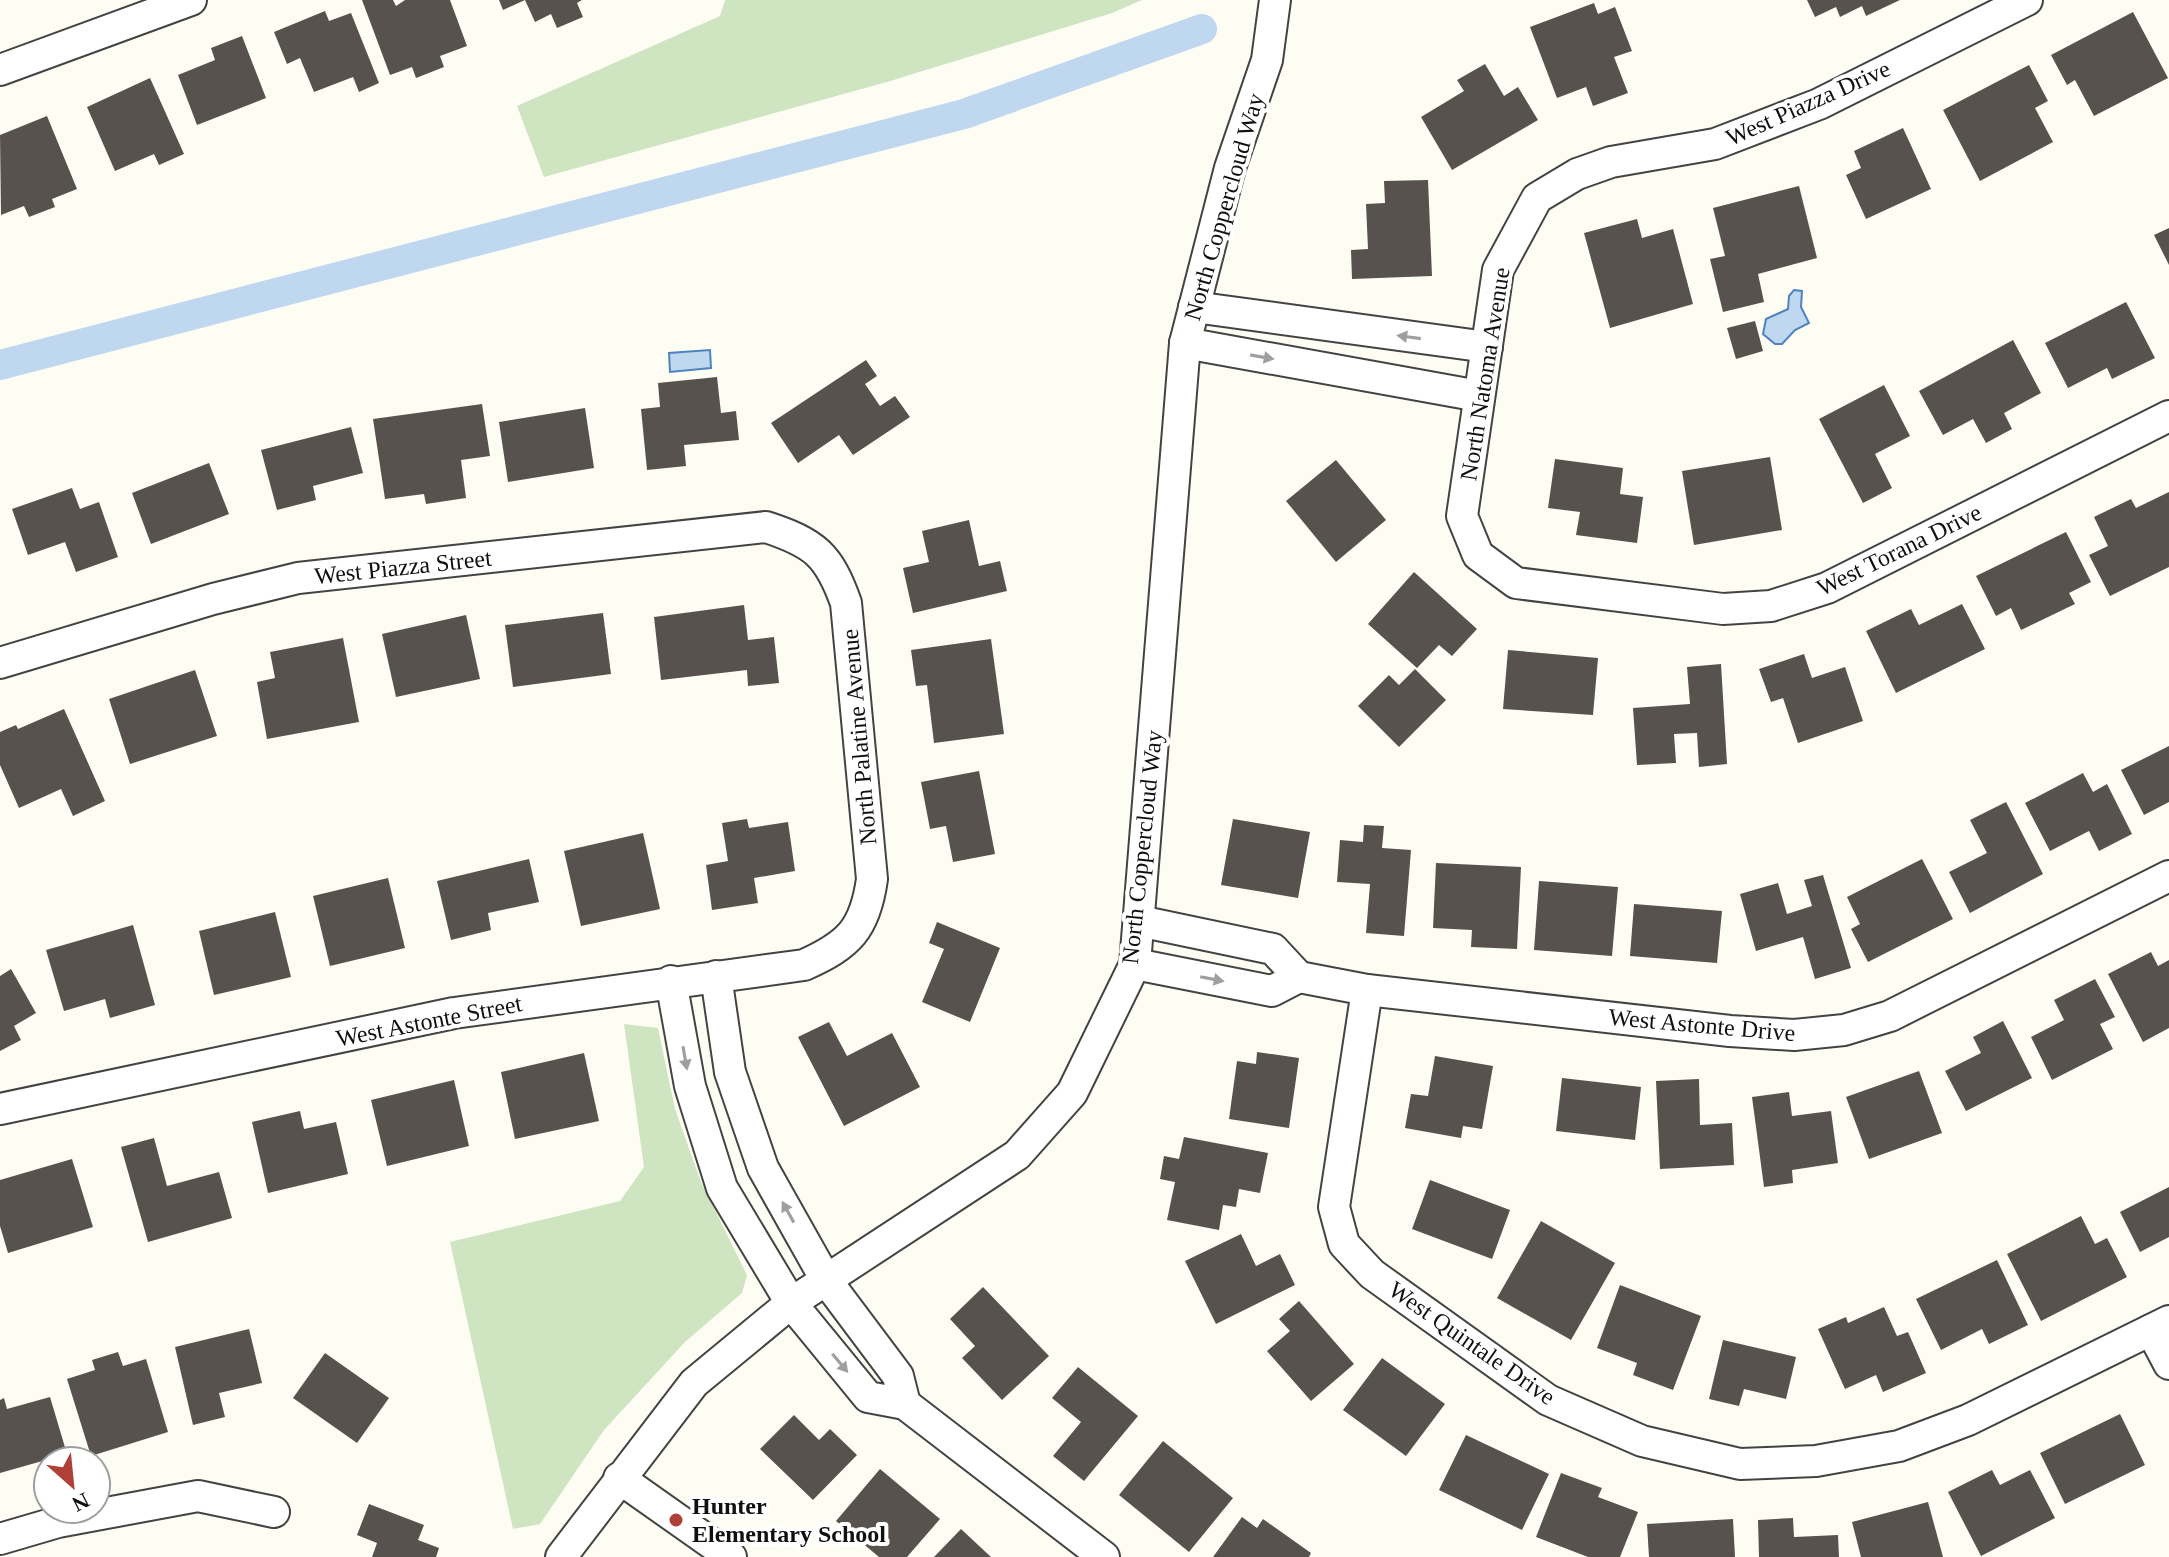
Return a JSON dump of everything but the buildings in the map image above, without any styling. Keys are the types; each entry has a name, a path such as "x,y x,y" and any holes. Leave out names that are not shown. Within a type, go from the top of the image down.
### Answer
{"street":[{"path":"0,70 191,0"},
{"name":"North Coppercloud Way","path":"561,1557 694,1383 791,1303 1017,1155 1072,1093 1135,964 1185,343 1230,168 1267,60 1275,0"},
{"name":"West Piazza Drive","path":"1537,198 1577,174 1611,162 1715,144 1819,104 2027,0"},
{"name":"North Natoma Avenue","path":"1478,555 1462,516 1498,270 1537,198"},
{"path":"1194,307 1487,347"},
{"path":"1185,343 1479,396"},
{"name":"West Torana Drive","path":"1478,555 1516,583 1723,609 1771,606 1827,588 2169,416"},
{"name":"West Piazza Street","path":"0,663 213,599 298,578 766,527 812,546"},
{"name":"North Palatine Avenue","path":"812,546 835,572 846,603 872,879 868,910 853,934"},
{"name":"West Astonte Drive","path":"1135,964 1272,991 1299,977 1367,990 1730,1031 1794,1035 1844,1030 1890,1016 2169,876"},
{"path":"1139,921 1273,949 1299,977"},
{"name":"West Astonte Street","path":"0,1109 454,1013 804,965 832,953 853,934"},
{"path":"716,976 730,1072 763,1168 826,1280 898,1376 905,1404"},
{"path":"671,981 690,1086 722,1188 791,1303 868,1397 905,1404 1104,1557"},
{"name":"West Quintale Drive","path":"1367,990 1334,1207 1344,1244 1372,1274 1536,1392 1642,1441 1740,1464 1816,1461 1899,1446 1968,1420 2160,1325"},
{"path":"2160,1325 2169,1364"},
{"path":"619,1478 731,1557"},
{"path":"0,1539 58,1522 198,1496 274,1512"}],"green space":[{"path":"725,0 1142,0 1112,13 887,82 544,177 517,106 720,16"},
{"path":"624,1024 658,1028 675,1109 701,1182 747,1275 742,1293 685,1342 604,1430 540,1524 513,1529 450,1242 620,1201 644,1167"}],"water":[{"path":"1794,290 1802,291 1801,307 1809,323 1795,330 1782,344 1775,344 1763,334 1766,319 1788,309 1789,296"},
{"path":"710,350 711,368 670,372 669,353"}],"waterway":[{"path":"0,365 964,114 1202,29"}],"place":[{"name":"Hunter Elementary School","path":"676,1520"}]}
